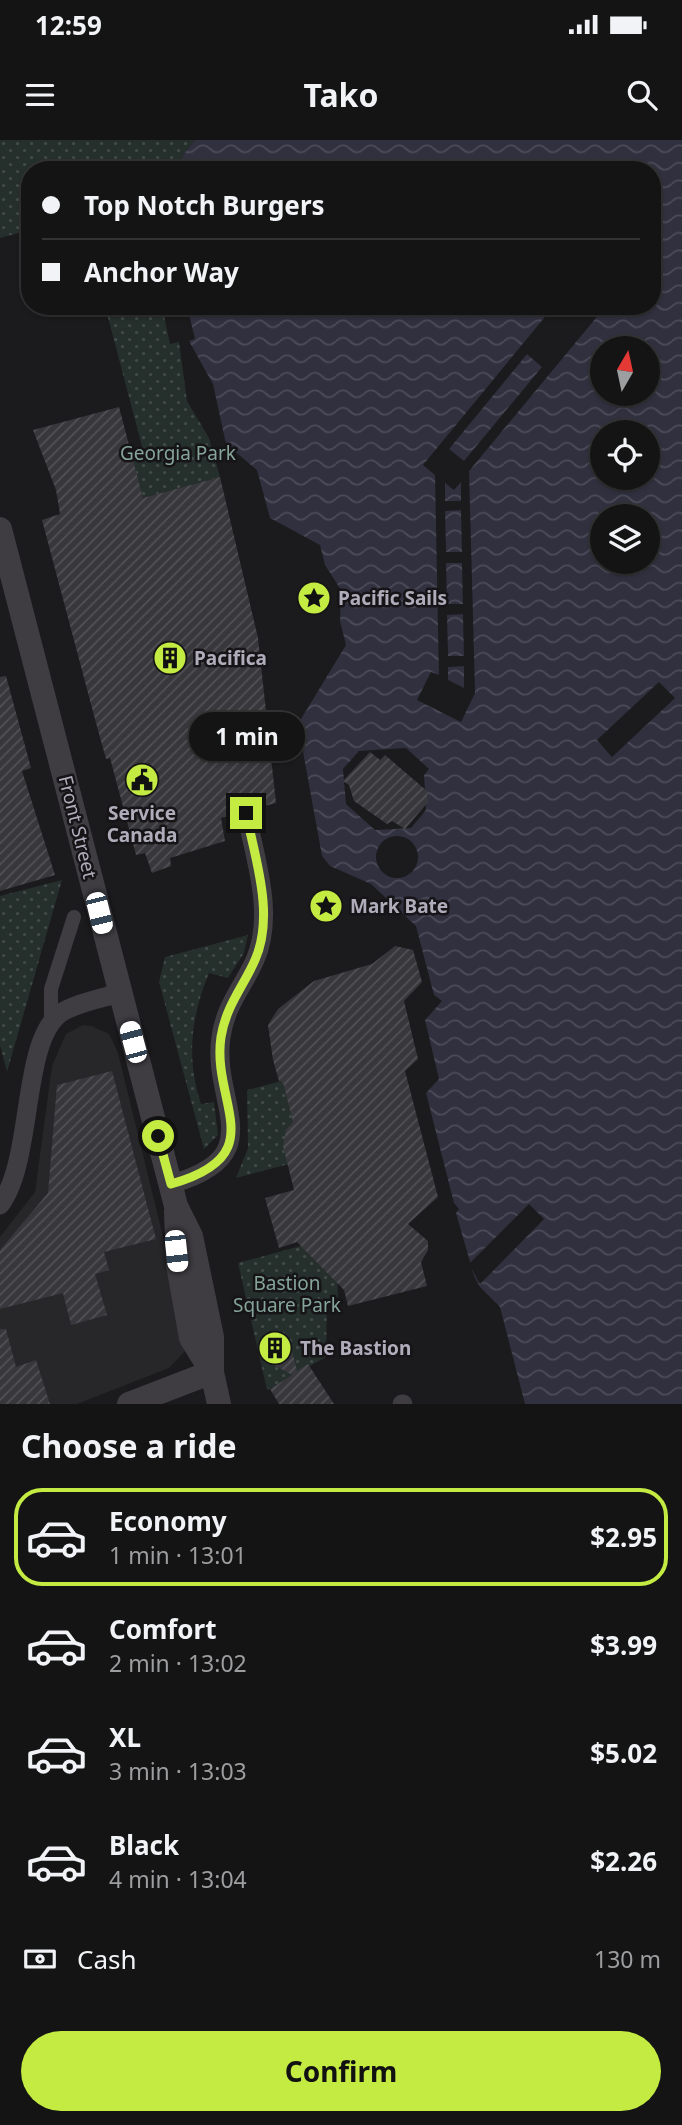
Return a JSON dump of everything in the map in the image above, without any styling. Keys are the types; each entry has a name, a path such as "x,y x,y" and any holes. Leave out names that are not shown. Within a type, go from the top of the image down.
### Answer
{"street":[{"name":"Front Street","path":"0,529 173,1195 191,1236 213,1342 212,1372 219,1404"},
{"path":"173,1195 224,1154 231,1135 231,1112 220,1039 227,1011 255,961 263,926 261,891 246,813"},
{"path":"51,1020 51,989 74,917"},
{"path":"0,1205 16,1177 32,1079 42,1037 51,1020 64,1010 120,993"},
{"path":"129,1404 212,1372"}],"shaded area":[{"path":"83,1025 109,1034 118,1053 184,1322 185,1351 169,1368 77,1404 0,1404 0,1237 35,1192 52,1066 66,1034"}],"green space":[{"path":"0,140 195,140 181,161 21,161 21,232 0,238"},
{"name":"Georgia Park","path":"107,315 164,315 170,344 179,342 187,401 209,438 220,477 143,498 132,458 144,454"},
{"path":"62,880 7,1072 0,1045 0,896"},
{"path":"248,935 244,953 228,978 209,973 198,1005 193,1038 193,1071 201,1104 214,1102 218,1135 204,1149 159,982 165,957"},
{"path":"289,1079 300,1161 236,1178 248,1148 247,1090"},
{"name":"Bastion Square Park","path":"304,1245 336,1252 338,1297 327,1302 326,1357 267,1390 238,1263"}],"water":[{"path":"195,140 682,140 682,1404 525,1404 500,1307 480,1287 474,1276 456,1213 459,1209 454,1203 426,1093 439,1079 425,1020 442,1001 434,995 416,926 371,884 330,866 322,856 298,724 346,645 340,621 341,590 325,565 320,545 270,518 257,470 226,444 213,384 189,341 195,339 189,315 661,315 661,161 181,161"}],"pier":[{"path":"547,315 598,315 469,471 475,693 461,722 417,700 431,672 439,675 435,475 423,465","holes":["527,354 542,367 464,461 449,449","461,482 461,501 445,501 445,483 454,490","461,510 462,552 446,552 445,511","446,563 462,563 463,604 447,604","463,614 464,656 448,656 447,615","464,666 464,688 448,680 448,667"]},
{"path":"659,682 675,698 612,757 597,740"},
{"path":"406,748 429,769 424,775 426,810 411,828 375,830 346,804 343,769 359,751"},
{"path":"397,836 412,842 418,857 412,872 397,878 382,872 376,857 382,842"},
{"path":"529,1204 544,1219 480,1284 469,1264"}],"building":[{"path":"119,407 143,498 220,477 258,638 276,803 257,808 249,801 238,804 234,814 221,818 225,841 170,858 171,866 152,873 145,853 136,855 110,758 106,759 96,723 42,520 60,514 56,490 33,430"},
{"path":"6,676 31,768 22,771 55,875 0,891 0,677"},
{"path":"370,752 380,760 385,755 427,791 428,802 405,829 392,821 387,824 354,801 349,785 343,781"},
{"path":"395,946 413,950 422,982 404,1001 418,1059 405,1071 438,1197 408,1224 428,1241 428,1250 421,1262 427,1286 348,1306 344,1290 297,1242 279,1248 265,1198 294,1190 283,1146 286,1130 293,1122 283,1082 279,1081 273,1060 268,1025 278,1009 314,981 372,964"},
{"path":"112,1071 156,1239 104,1252 109,1270 95,1274 107,1315 71,1325 63,1293 0,1309 0,1250 48,1193 57,1085"},
{"path":"0,1329 6,1329 16,1367 36,1360 50,1404 0,1404"},
{"path":"278,1331 289,1338 297,1371 308,1364 334,1404 279,1404 270,1389 292,1375 262,1358 259,1345 266,1335"}],"place":[{"name":"Pacific Sails","path":"314,598"},
{"name":"Pacifica","path":"170,658"},
{"name":"Service Canada","path":"142,780"},
{"name":"Mark Bate","path":"326,906"},
{"name":"The Bastion","path":"275,1348"}],"route":[{"path":"158,1136 171,1184 191,1178 211,1167 224,1154 231,1135 231,1112 220,1039 227,1011 255,961 263,926 261,891 246,813"}]}
